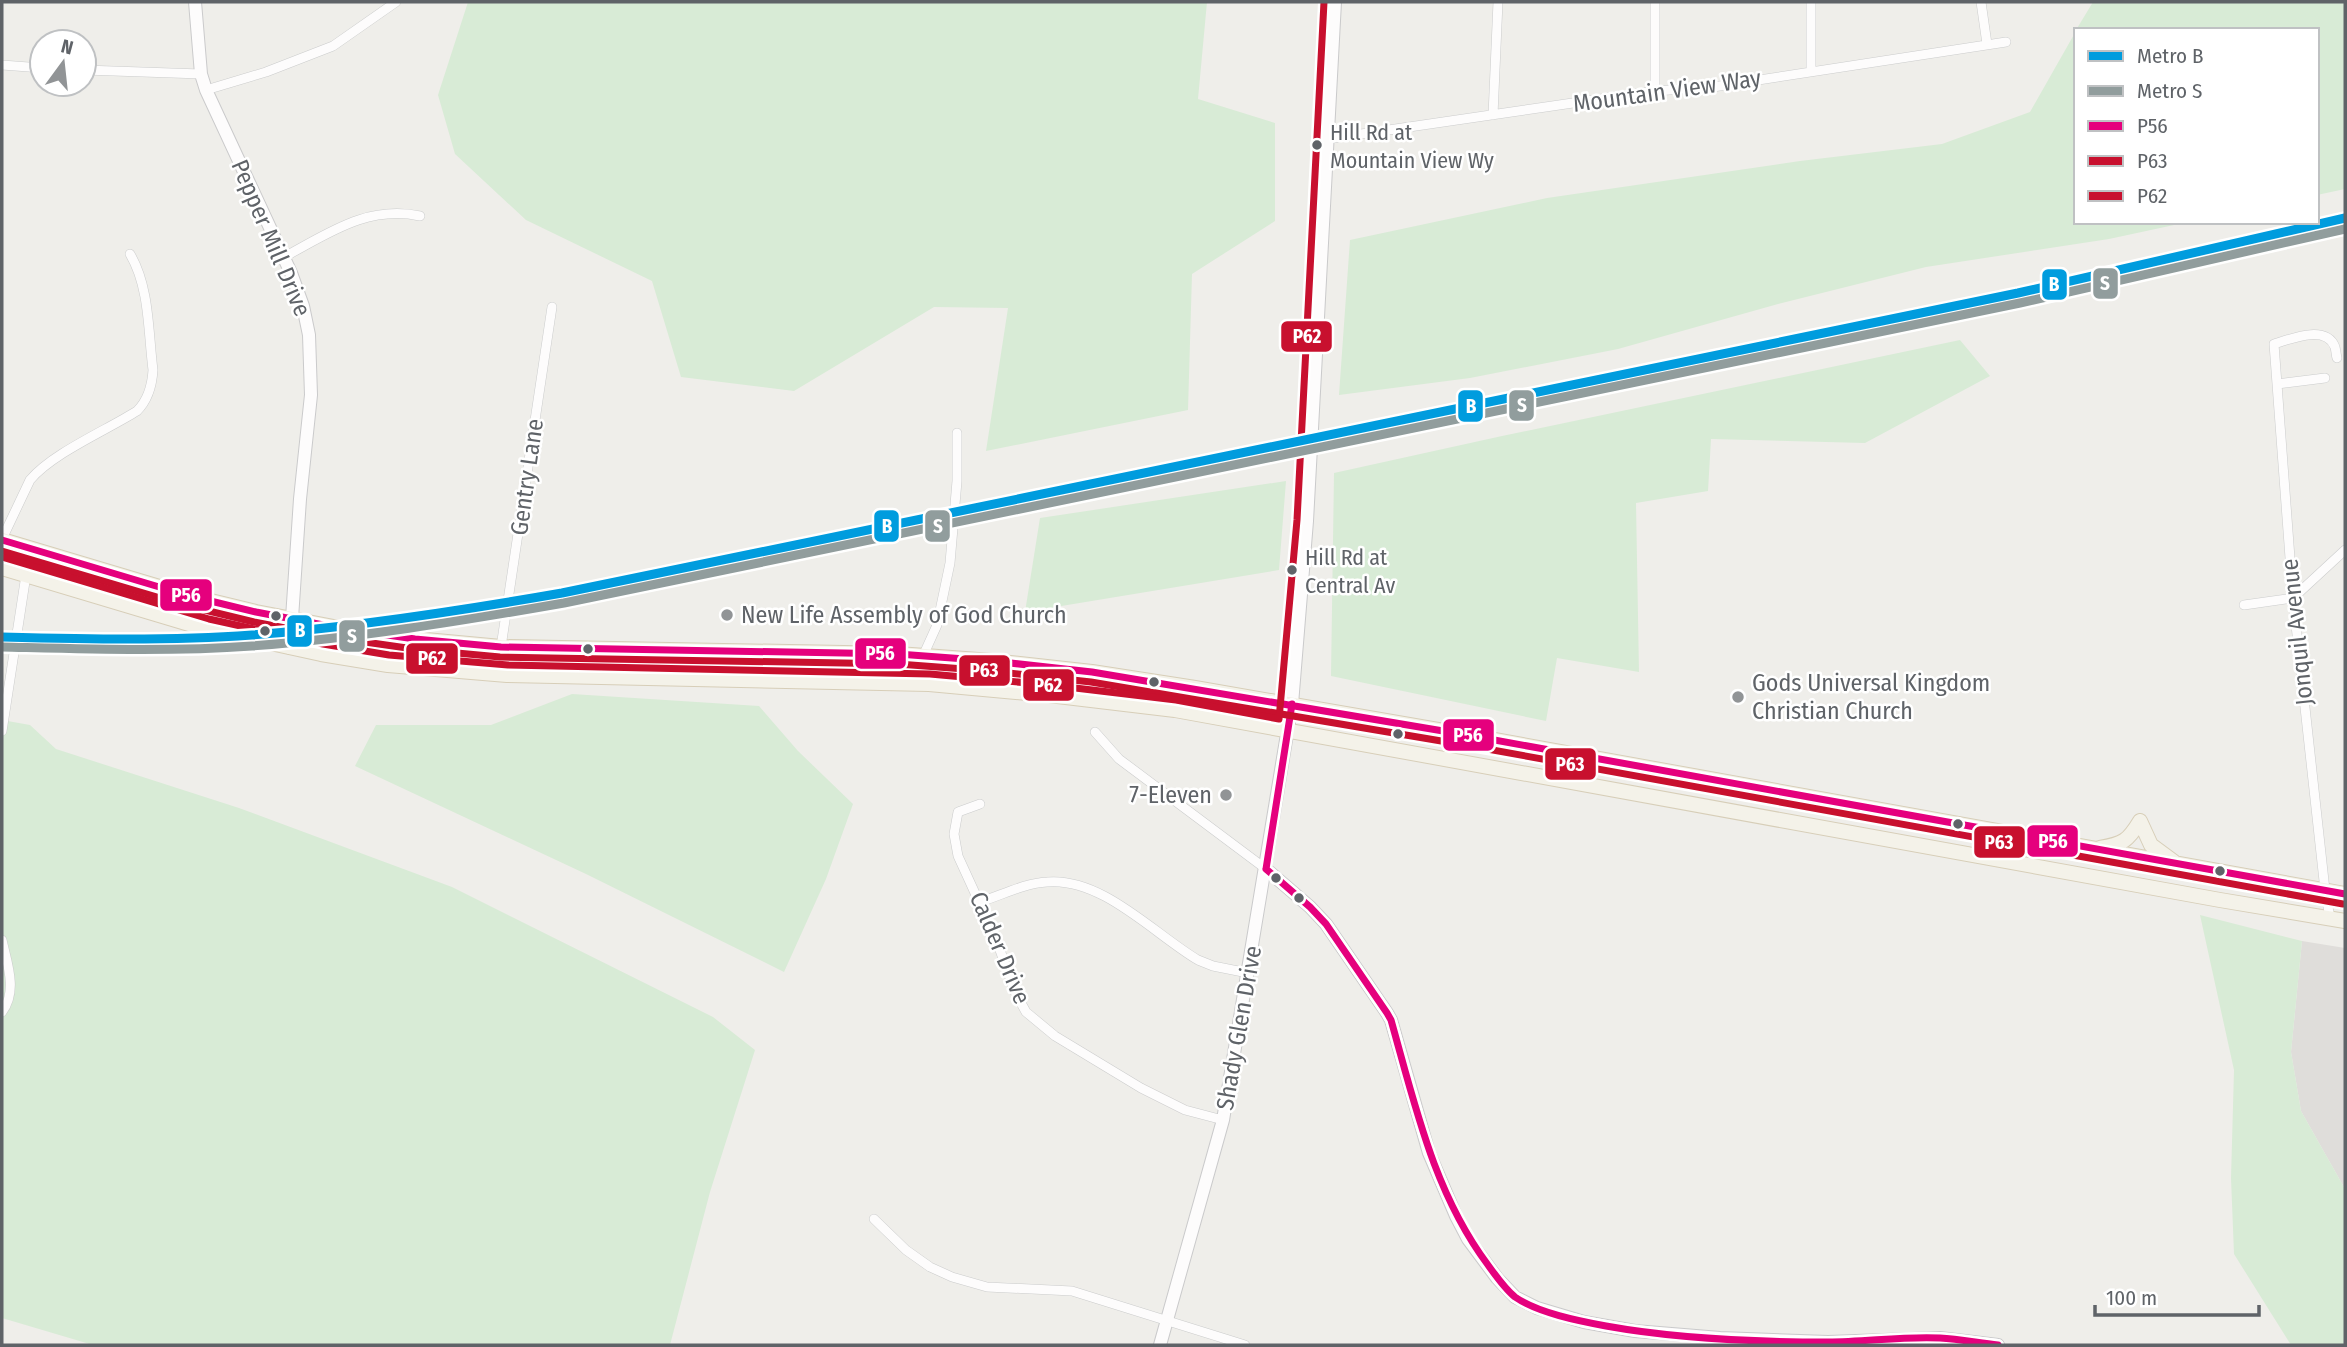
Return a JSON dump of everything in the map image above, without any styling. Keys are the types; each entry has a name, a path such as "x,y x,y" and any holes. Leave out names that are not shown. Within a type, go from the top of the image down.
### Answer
{"main road":[{"path":"2,539 187,595 292,620 415,639 501,647 808,651 923,656 1092,672 1292,704 2345,894"},
{"path":"2,568 161,617 290,648 388,665 507,675 942,685 1175,709 2206,898 2345,921"},
{"path":"2093,849 2115,845 2128,839 2140,821 2151,845 2179,865"}],"street":[{"name":"Pepper Mill Drive","path":"195,2 201,74 206,90 284,257 308,325 311,395 300,499 290,648"},
{"path":"206,90 266,72 333,46 396,2"},
{"name":"Shady Glen Drive","path":"1160,1345 1223,1120 1292,704 1307,521 1335,2"},
{"path":"1493,115 1498,2"},
{"path":"1655,2 1655,91"},
{"path":"1811,2 1811,71"},
{"path":"1981,2 1987,44"},
{"name":"Mountain View Way","path":"1327,139 1655,91 1713,87 2006,42"},
{"path":"2,65 28,67"},
{"path":"98,70 201,74"},
{"path":"284,257 335,230 371,215 395,213 420,216"},
{"path":"2,539 30,480 36,473 56,458 136,411 145,402 152,383 153,370 143,285 140,271 130,254"},
{"name":"Gentry Lane","path":"501,647 552,307"},
{"name":"Jonquil Avenue","path":"2330,918 2293,598 2274,344 2316,334 2331,341 2337,358"},
{"path":"2277,384 2325,378"},
{"path":"923,656 937,625 950,563 957,481 957,433"},
{"path":"2244,605 2293,598 2345,550"},
{"path":"2,731 4,699 26,575"},
{"path":"1095,732 1119,759 1266,869 1326,924 1387,1013 1429,1153 1456,1216 1468,1239 1497,1278 1516,1297 1536,1308 1584,1322 1635,1331 1720,1338 1828,1342 1940,1338 1998,1345"},
{"name":"Calder Drive","path":"980,804 958,812 954,834 958,856 980,902 1021,1004 1034,1020 1055,1036 1142,1088 1185,1110 1223,1120"},
{"path":"980,902 1041,882 1077,884 1104,895 1198,960 1248,973"},
{"path":"2,940 11,987 8,1004 2,1012"},
{"path":"874,1219 906,1250 930,1267 952,1277 987,1287 1072,1292 1245,1345"}],"shaded area":[{"path":"2302,941 2345,948 2345,1189 2301,1111 2291,1052"}],"green space":[{"path":"468,2 1207,2 1198,99 1275,123 1275,221 1192,274 1188,410 986,451 1008,308 934,307 794,391 681,377 652,281 526,220 455,154 438,95"},
{"path":"2093,2 2345,2 2345,189 2319,195 2319,28 2077,28"},
{"path":"2074,35 2074,224 2179,224 2109,239 1926,267 1778,304 1618,349 1470,378 1339,395 1350,240 1547,198 1800,161 1942,144 2030,112"},
{"path":"1960,340 1990,376 1865,443 1711,439 1708,491 1636,503 1639,672 1557,658 1546,721 1331,676 1334,473"},
{"path":"1286,481 1279,570 1025,612 1040,518"},
{"path":"572,694 759,706 798,751 853,804 826,879 784,972 586,874 355,766 376,725 491,725"},
{"path":"2,720 30,725 56,749 239,808 452,887 713,1017 755,1050 710,1192 670,1345 93,1345 2,1318"},
{"path":"2200,915 2302,941 2291,1052 2301,1111 2345,1189 2345,1345 2291,1345 2234,1254 2231,1178 2234,1070"}],"metro line":[{"name":"B","path":"2319,224 2345,218"},
{"name":"B","path":"2,637 158,639 252,635 407,618 562,593 2018,293 2319,224"},
{"name":"S","path":"2,647 158,649 252,646 409,628 564,603 2020,303 2345,229"}],"transit line":[{"name":"P62","path":"5,558 209,619 323,644 389,655 508,665 930,674 1176,700 1279,719 1297,520 1324,2"},
{"name":"P56","path":"2,540 186,595 339,628 501,647 898,654 1092,672 1467,735 2345,894"},
{"name":"P63","path":"2,551 184,605 337,638 500,657 898,664 1091,682 1465,745 2343,904"},
{"name":"P56","path":"1266,869 1292,704"},
{"name":"P56","path":"1266,869 1326,924 1387,1013 1428,1147 1453,1208 1488,1265 1504,1286 1524,1303 1571,1319 1689,1337 1828,1342 1926,1338 1998,1345"}],"place":[{"name":"Hill Rd at Mountain View Wy","path":"1317,145"},
{"name":"Hill Rd at Central Av","path":"1292,570"},
{"name":"New Life Assembly of God Church","path":"727,615"},
{"name":"Gods Universal Kingdom Christian Church","path":"1738,697"},
{"name":"7-Eleven","path":"1226,795"}]}
